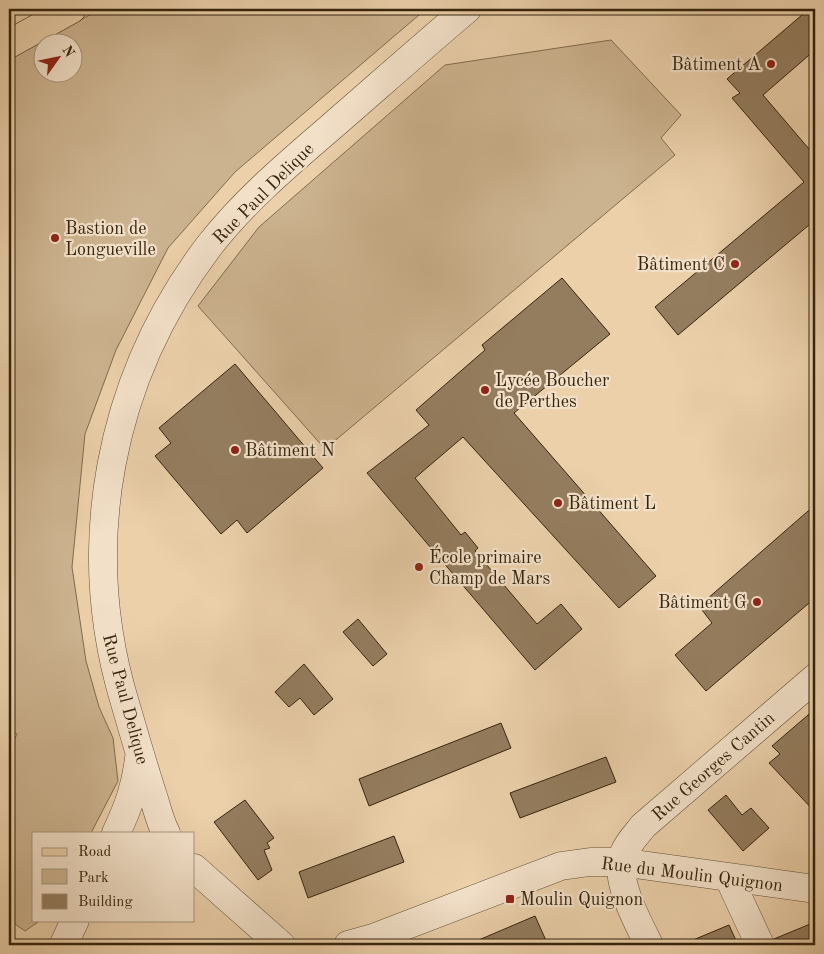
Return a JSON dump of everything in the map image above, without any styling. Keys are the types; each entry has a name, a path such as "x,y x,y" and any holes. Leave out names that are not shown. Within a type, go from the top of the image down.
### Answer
{"main road":[{"path":"9,44 72,9"}],"street":[{"name":"Rue Paul Delique","path":"166,832 139,754 114,666 102,578 108,474 122,418 136,376 160,323 183,284 210,246 242,209 283,169 467,9"},
{"name":"Rue Georges Cantin","path":"620,862 624,851 643,826 815,678"},
{"path":"116,832 130,804 136,781 139,754"},
{"name":"Rue du Moulin Quignon","path":"362,943 561,866 590,862 620,862 815,888"},
{"path":"620,862 624,887 649,945"},
{"path":"195,869 281,945"},
{"path":"729,878 760,945"},
{"path":"64,945 74,922"}],"green space":[{"path":"101,9 426,9 235,172 168,248 116,350 85,434 72,567 86,661 99,707 113,738 118,781 92,832 32,832 32,922 38,922 25,931 9,920 9,750 17,734 9,730 9,58 32,46 32,82 82,82 82,32 58,32"},
{"path":"611,40 681,115 661,138 675,155 325,449 198,306 259,227 445,65"}],"building":[{"path":"809,9 815,9 815,50 763,95 815,156 815,220 678,335 655,307 804,182 732,98 740,93 727,79"},
{"path":"562,278 610,334 514,413 656,576 619,608 463,437 415,478 461,535 465,532 478,548 475,551 537,624 561,604 582,629 535,670 367,473 429,425 416,410 485,350 482,345"},
{"name":"Bâtiment N","path":"235,364 323,468 247,533 237,520 221,534 155,456 171,443 159,428"},
{"name":"Bâtiment G","path":"815,505 815,598 706,691 675,655 712,623 699,606"},
{"path":"358,619 387,654 373,666 343,632"},
{"path":"304,664 333,699 314,715 300,698 289,707 275,692"},
{"path":"815,709 815,812 769,763 780,754 772,746"},
{"path":"501,723 511,748 369,806 359,779"},
{"path":"606,757 616,782 520,818 510,793"},
{"path":"726,795 742,815 751,808 769,828 743,851 708,810"},
{"path":"245,800 274,838 267,843 270,848 264,850 272,870 258,880 214,822"},
{"path":"394,836 404,862 308,898 299,872"},
{"path":"535,916 548,945 467,945"},
{"path":"815,922 815,945 775,945 774,939"},
{"path":"729,925 738,945 681,945"}],"place":[{"name":"Bâtiment A","path":"771,64"},
{"name":"Bastion de Longueville","path":"55,238"},
{"name":"Bâtiment C","path":"735,264"},
{"name":"Lycée Boucher de Perthes","path":"485,390"},
{"name":"Bâtiment N","path":"235,450"},
{"name":"Bâtiment L","path":"558,503"},
{"name":"École primaire Champ de Mars","path":"419,567"},
{"name":"Bâtiment G","path":"757,602"},
{"name":"Moulin Quignon","path":"510,899"}]}
